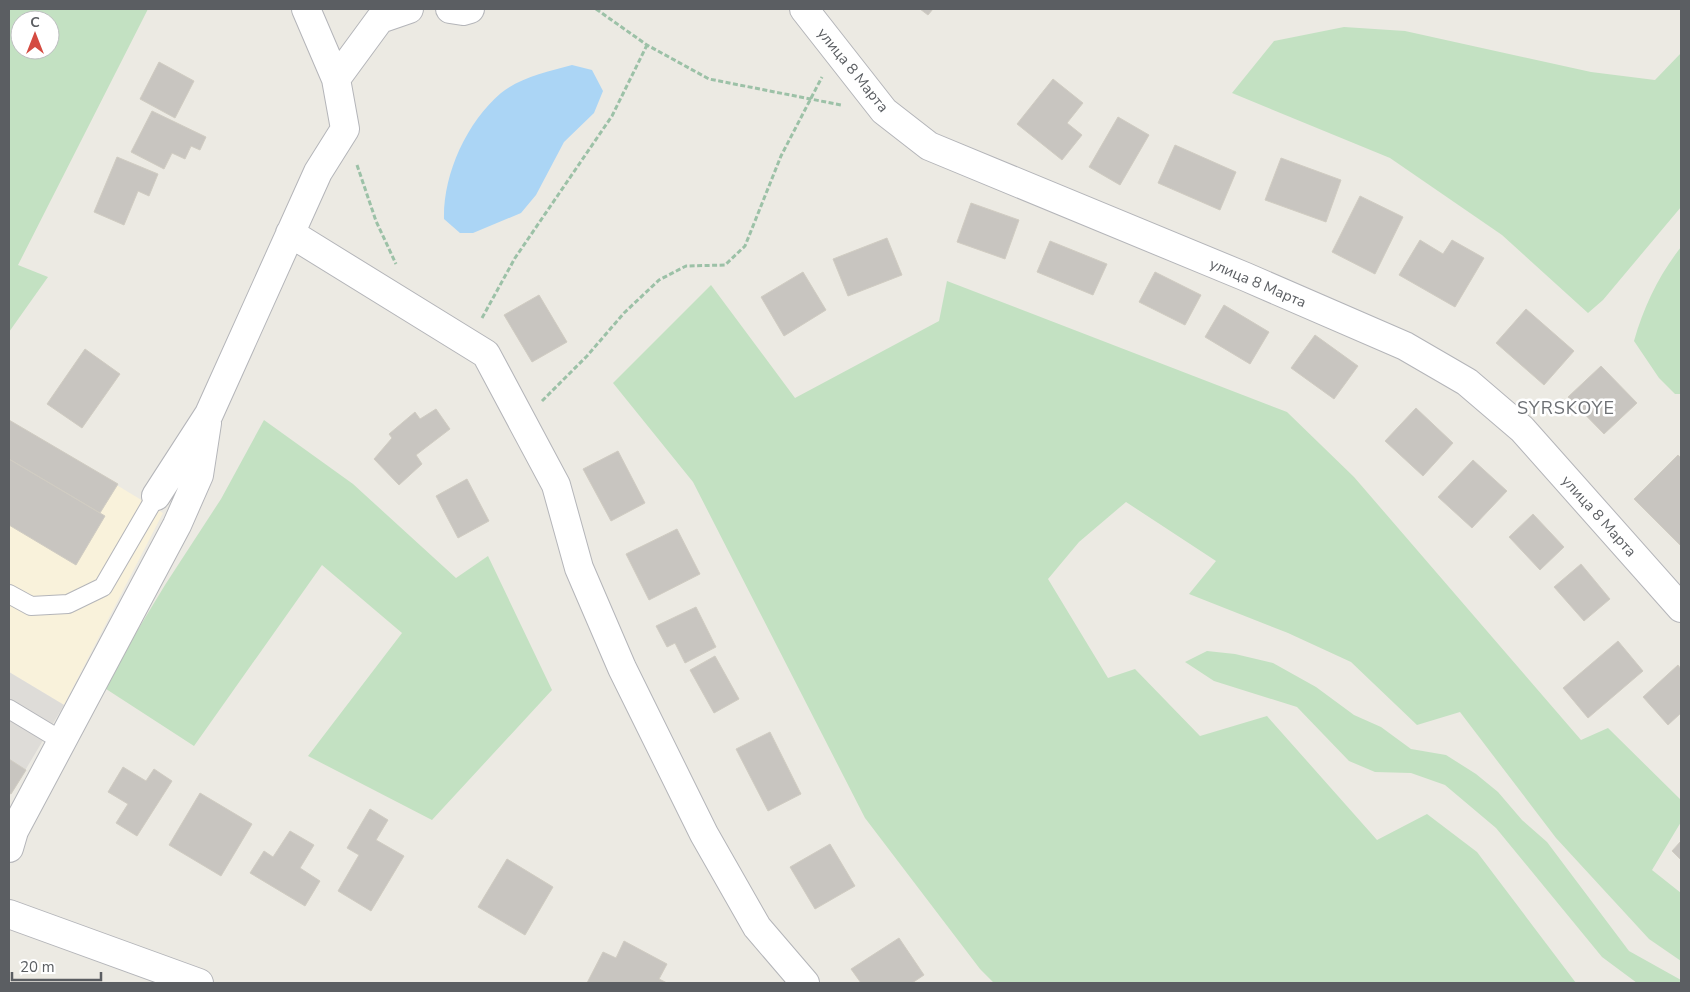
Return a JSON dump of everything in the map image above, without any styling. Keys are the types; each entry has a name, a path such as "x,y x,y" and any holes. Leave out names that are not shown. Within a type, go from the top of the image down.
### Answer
{"street":[{"path":"156,496 208,414 318,172 345,129 336,79 306,9"},
{"path":"336,79 380,19 409,9"},
{"path":"450,9 470,9"},
{"name":"улица 8 Марта","path":"804,9 884,111 929,146 1388,339 1467,382 1522,429 1681,608"},
{"path":"290,233 486,354 556,485 579,568 622,668 704,834 758,927 805,983"},
{"path":"9,848 14,831 177,525 199,475 208,414"},
{"path":"9,914 199,983"}],"lane":[{"path":"9,594 32,606 68,604 104,587 156,496"},
{"path":"9,709 62,741"}],"path":[{"path":"596,9 647,46 709,79 812,100 884,111"},
{"path":"468,344 515,258 612,116 647,46"},
{"path":"521,420 555,389 624,314 659,280 686,266 725,265 745,246 781,156 812,100 836,50"},
{"path":"345,129 376,221 399,270"}],"shaded area":[{"path":"9,420 163,513 64,705 9,672"},
{"path":"9,672 64,705 11,794 9,793"}],"green space":[{"path":"9,9 148,9 18,265 48,277 9,332"},
{"path":"1344,27 1405,31 1591,72 1655,80 1681,53 1681,207 1603,300 1588,313 1502,235 1390,158 1232,93 1274,41"},
{"path":"1681,247 1681,394 1675,394 1659,378 1634,341 1642,315 1653,291"},
{"path":"947,281 1287,412 1354,477 1581,740 1608,728 1681,800 1681,822 1652,870 1681,893 1681,961 1649,939 1556,838 1460,712 1417,725 1351,662 1288,633 1189,594 1216,561 1126,502 1079,542 1048,579 1108,678 1135,669 1200,736 1267,716 1377,840 1427,814 1477,852 1576,983 994,983 980,969 865,818 693,482 613,383 711,285 795,398 939,321"},
{"path":"264,420 353,484 456,578 488,556 552,690 432,820 308,756 402,633 322,565 194,746 103,687 165,585 221,499"},
{"path":"1207,651 1235,654 1273,663 1316,687 1354,715 1381,727 1411,749 1446,755 1476,774 1498,792 1522,820 1547,842 1629,951 1681,980 1681,983 1637,983 1602,957 1496,828 1445,785 1411,773 1375,772 1349,761 1297,707 1214,681 1185,662"}],"water":[{"path":"572,65 592,70 603,91 594,113 564,142 536,195 521,213 473,233 460,233 444,219 445,202 452,168 467,134 477,119 488,105 509,87 535,76"}],"building":[{"path":"920,9 933,9 928,15"},
{"path":"159,62 194,81 175,118 140,99"},
{"path":"1053,79 1083,103 1067,123 1082,135 1062,160 1017,124"},
{"path":"152,111 206,137 200,150 191,146 185,159 172,153 164,169 131,152"},
{"path":"1118,117 1149,135 1120,185 1089,167"},
{"path":"1175,145 1236,172 1220,210 1158,183"},
{"path":"117,157 158,174 149,196 138,191 124,225 94,212"},
{"path":"1281,158 1341,180 1326,222 1265,200"},
{"path":"1360,196 1403,217 1375,274 1332,252"},
{"path":"971,203 1019,220 1005,259 957,242"},
{"path":"887,238 902,275 848,296 833,259"},
{"path":"1420,240 1443,254 1452,240 1484,258 1455,307 1399,275"},
{"path":"1050,241 1107,264 1093,295 1037,272"},
{"path":"803,272 826,310 784,336 761,297"},
{"path":"1155,272 1201,295 1185,325 1139,302"},
{"path":"539,295 567,342 532,362 504,315"},
{"path":"1224,305 1269,332 1250,364 1205,337"},
{"path":"1526,309 1574,351 1544,385 1496,343"},
{"path":"1315,335 1358,366 1334,399 1291,368"},
{"path":"85,349 120,374 82,428 47,404"},
{"path":"1601,366 1637,403 1604,434 1568,397"},
{"path":"1416,408 1453,443 1423,476 1385,441"},
{"path":"436,409 450,429 416,455 422,464 399,485 374,459 392,438 389,434 415,412 420,419"},
{"path":"9,420 118,484 100,513 9,459"},
{"path":"618,451 645,503 611,521 583,469"},
{"path":"1678,455 1681,458 1681,546 1634,499"},
{"path":"9,459 105,516 76,565 9,525"},
{"path":"1473,460 1507,491 1472,528 1438,497"},
{"path":"467,479 489,521 458,538 436,496"},
{"path":"1533,514 1564,547 1540,570 1509,537"},
{"path":"677,529 700,574 649,600 626,554"},
{"path":"1581,564 1610,599 1584,621 1554,587"},
{"path":"696,607 716,647 685,663 675,643 667,647 656,626"},
{"path":"1618,641 1643,671 1588,718 1563,688"},
{"path":"715,656 739,699 714,713 690,670"},
{"path":"1678,665 1681,669 1681,713 1668,725 1643,697"},
{"path":"770,732 801,794 768,811 736,749"},
{"path":"9,759 26,770 11,794 9,793"},
{"path":"123,767 146,781 154,769 172,781 137,836 116,823 128,804 108,792"},
{"path":"200,793 252,824 221,876 169,845"},
{"path":"370,809 388,820 376,840 404,856 371,911 338,891 359,855 347,848"},
{"path":"290,831 314,845 300,868 320,881 305,906 250,873 264,851 273,857"},
{"path":"1681,841 1681,860 1672,851"},
{"path":"830,844 855,886 815,909 790,867"},
{"path":"507,859 553,887 525,935 478,907"},
{"path":"899,938 924,975 912,983 861,983 851,969"},
{"path":"624,941 667,964 659,979 667,983 587,983 603,952 616,958"}],"district":[{"name":"SYRSKOYE","path":"1566,408"}]}
